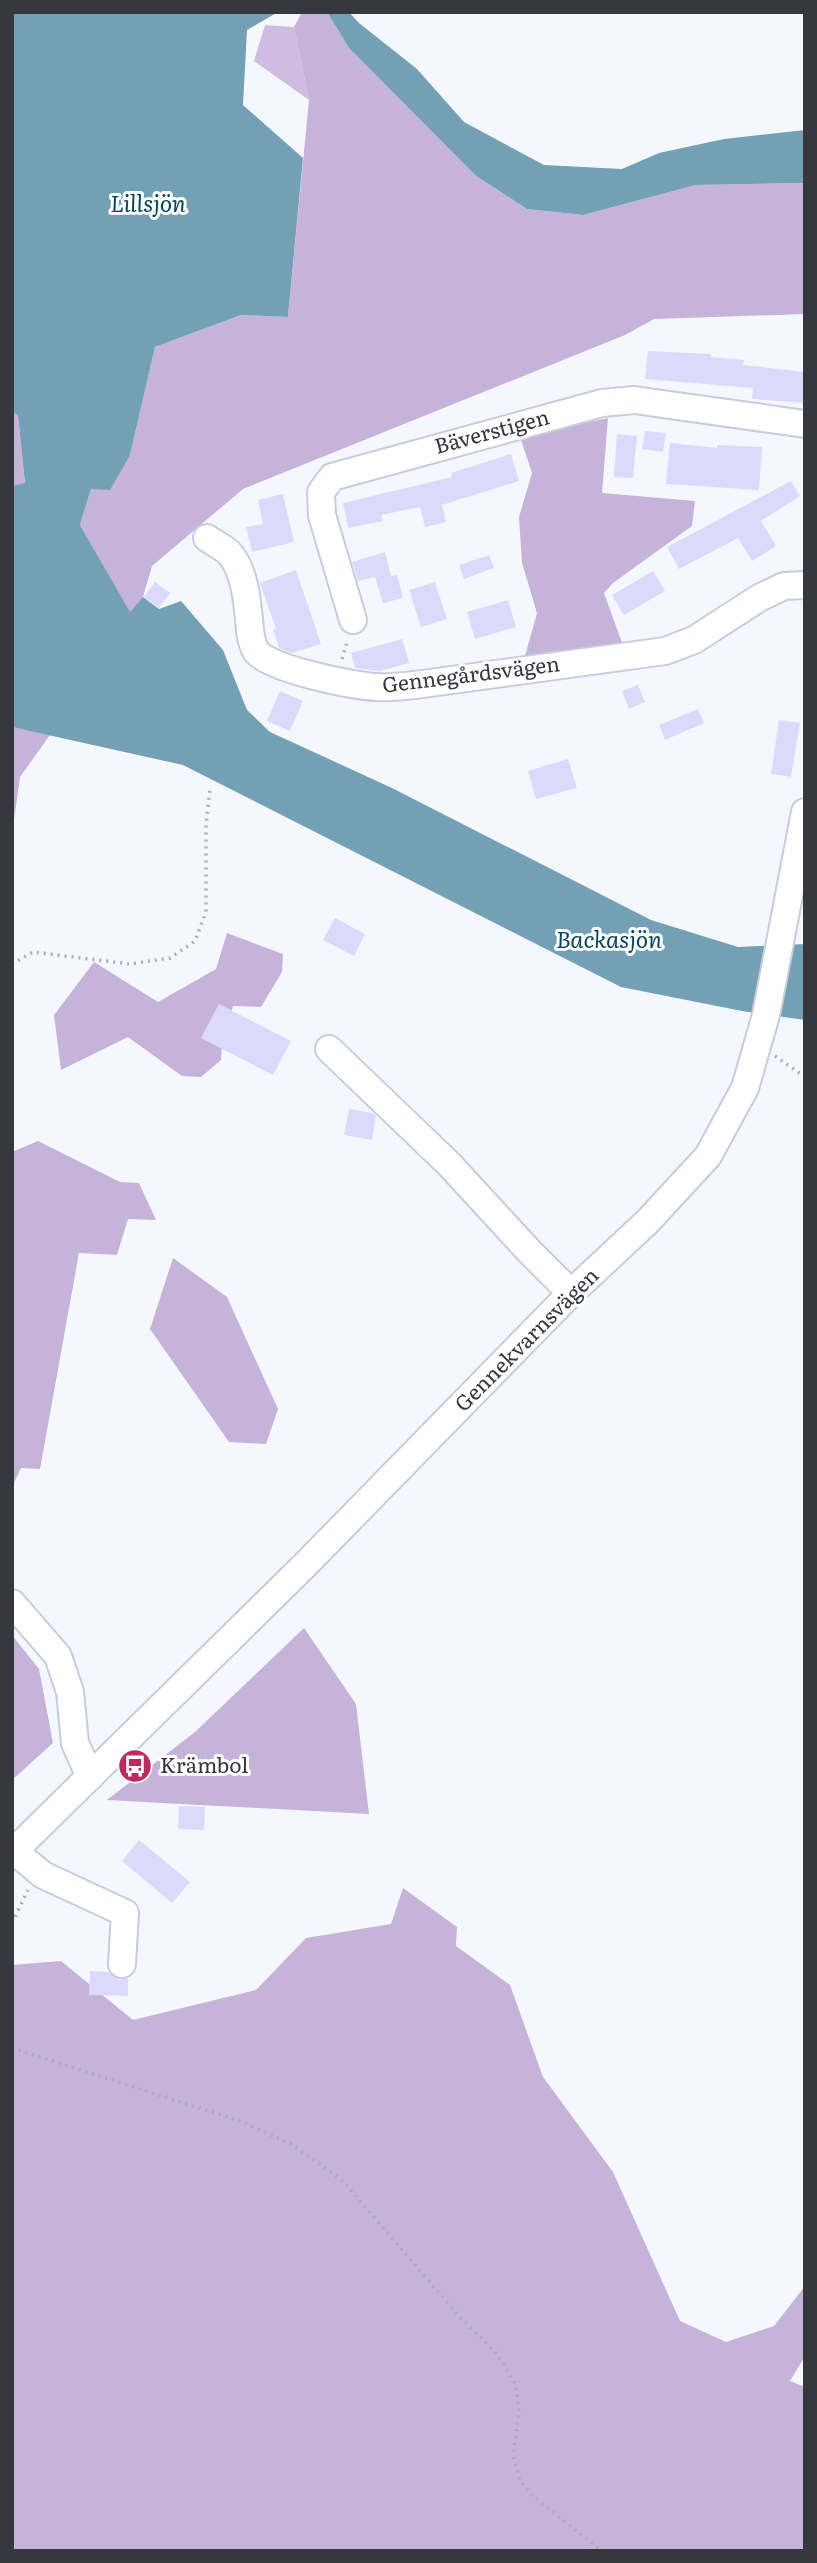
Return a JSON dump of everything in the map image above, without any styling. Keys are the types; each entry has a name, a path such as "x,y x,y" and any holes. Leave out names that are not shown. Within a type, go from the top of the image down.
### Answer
{"street":[{"name":"Bäverstigen","path":"353,620 322,515 321,492 332,477 602,403 634,400 805,424"},
{"name":"Gennegårdsvägen","path":"207,538 230,554 241,575 248,607 250,636 264,660 304,673 379,687 415,685 665,651 694,640 759,598 784,586 805,585"},
{"name":"Gennekvarnsvägen","path":"13,1852 306,1564 571,1293 648,1221 708,1156 745,1088 766,1015 805,812"},
{"path":"328,1049 449,1164 571,1293"},
{"path":"12,1603 58,1656 70,1692 75,1743 90,1777"},
{"path":"13,1852 43,1875 125,1913 122,1964"}],"path":[{"path":"336,680 353,620"},
{"path":"12,964 33,952 130,964 170,958 195,942 206,912 206,825 210,788"},
{"path":"757,1044 805,1077"},
{"path":"12,1923 26,1899 35,1868"},
{"path":"12,2048 240,2121 291,2144 343,2181 459,2316 498,2355 516,2385 519,2412 513,2455 520,2481 535,2498 602,2551"}],"shaded area":[{"path":"302,12 327,12 349,48 476,176 527,209 583,215 696,185 805,183 805,314 654,319 625,335 243,489 152,566 143,597 130,613 80,525 91,489 130,455 155,347 241,315 288,317 309,100 294,27"},
{"path":"265,25 294,27 309,100 254,61"},
{"path":"12,411 18,416 25,484 12,486"},
{"path":"608,418 602,493 695,501 692,526 613,583 604,593 625,651 525,656 537,613 522,563 519,517 532,473 520,437"},
{"path":"12,727 50,735 20,777 12,834"},
{"path":"227,933 283,954 282,972 261,1007 233,1006 222,1042 221,1060 201,1077 182,1076 128,1037 61,1070 54,1015 94,962 158,1002 216,969"},
{"path":"38,1141 120,1182 139,1183 156,1220 128,1219 117,1255 79,1253 40,1469 21,1468 12,1487 12,1152"},
{"path":"173,1258 227,1297 278,1409 266,1444 229,1442 150,1329"},
{"path":"304,1628 356,1704 369,1814 107,1800 195,1732"},
{"path":"12,1635 39,1669 53,1743 12,1780"},
{"path":"403,1888 457,1927 456,1946 510,1985 543,2077 613,2172 680,2321 726,2342 774,2326 805,2286 805,2356 790,2381 805,2387 805,2551 12,2551 12,1965 61,1961 133,2020 256,1990 306,1938 391,1924"}],"water":[{"name":"Lillsjön","path":"12,12 278,12 247,30 243,105 303,158 288,317 241,315 155,347 130,455 110,490 91,489 80,525 130,612 143,597 159,609 181,601 223,650 247,710 270,732 392,788 651,920 738,947 805,944 805,1020 742,1011 621,987 183,765 12,727 12,486 25,483 18,416 12,411"},
{"path":"327,12 349,12 417,69 464,122 544,165 622,169 659,153 724,139 805,130 805,183 696,185 583,215 527,209 476,176 349,48"}],"building":[{"path":"648,351 711,354 711,357 744,360 743,365 805,372 805,403 752,399 753,388 645,379"},
{"path":"645,431 666,433 663,452 642,449"},
{"path":"617,434 637,436 633,478 614,477"},
{"path":"670,443 717,448 717,445 762,447 759,490 666,484"},
{"path":"511,454 519,481 442,505 446,522 425,527 420,507 381,515 383,521 348,528 343,503 452,477 451,473"},
{"path":"791,481 800,496 761,521 776,546 752,561 738,538 679,569 667,547"},
{"path":"283,494 294,542 252,552 246,527 263,524 258,500"},
{"path":"385,552 391,576 397,575 403,598 383,603 375,577 358,581 352,562"},
{"path":"489,555 494,568 464,579 459,565"},
{"path":"296,570 321,644 292,653 279,648 273,630 276,629 260,583"},
{"path":"653,571 665,591 624,615 612,595"},
{"path":"155,582 170,593 159,608 144,597"},
{"path":"435,582 447,619 421,627 409,590"},
{"path":"508,600 516,627 475,639 467,612"},
{"path":"402,639 409,663 380,671 355,668 351,653"},
{"path":"638,685 645,702 629,709 622,691"},
{"path":"280,691 303,701 290,731 267,721"},
{"path":"698,709 704,723 665,740 659,725"},
{"path":"779,720 800,723 791,777 771,774"},
{"path":"568,759 577,788 536,799 528,771"},
{"path":"335,918 365,934 354,956 323,940"},
{"path":"219,1004 291,1041 273,1075 201,1038"},
{"path":"349,1109 373,1113 376,1116 372,1140 344,1135"},
{"path":"179,1806 205,1807 204,1830 178,1829"},
{"path":"139,1840 190,1882 172,1903 122,1861"},
{"path":"90,1971 109,1972 120,1980 128,1978 128,1996 89,1995"}],"place":[{"name":"Krämbol","path":"135,1766"}],"water label":[{"name":"Backasjön","path":"609,940"}]}
